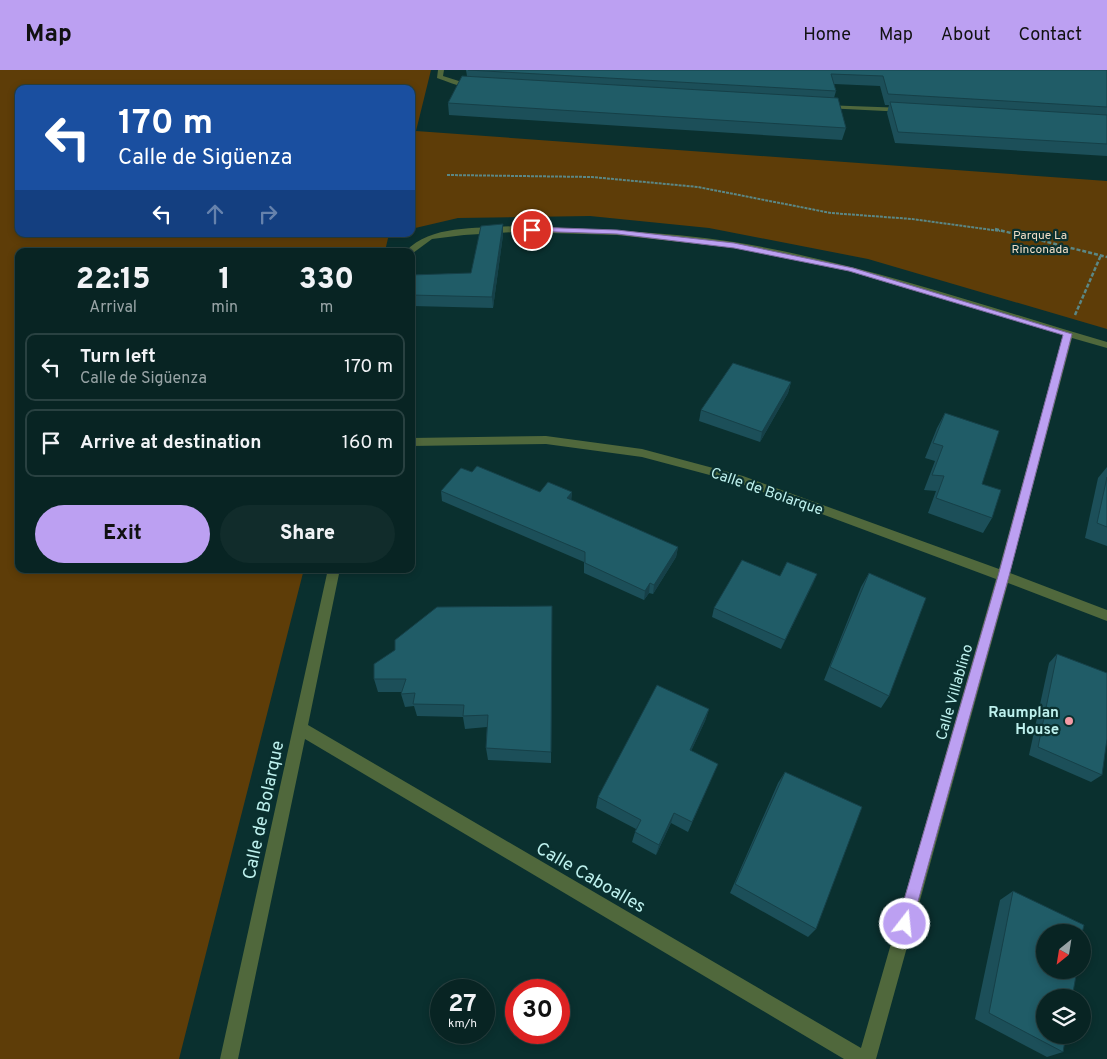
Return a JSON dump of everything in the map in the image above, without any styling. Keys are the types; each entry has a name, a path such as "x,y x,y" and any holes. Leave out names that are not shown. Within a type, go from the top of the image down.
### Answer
{"street":[{"path":"441,70 439,77 462,84 482,85"},
{"path":"817,105 916,111"},
{"path":"414,248 430,237 464,232 515,229 617,232 734,245 850,269 1107,346"},
{"name":"Calle Villablino","path":"867,1059 1004,576 1068,334"},
{"name":"Calle de Bolarque","path":"415,442 546,440 642,453 739,479 1004,576 1107,616"},
{"name":"Calle de Bolarque","path":"229,1059 333,573"},
{"name":"Calle Caboalles","path":"301,730 862,1059"}],"path":[{"path":"447,175 592,177 698,187 831,213 912,219 994,229 1107,256"},
{"path":"1068,334 1100,255"}],"green space":[{"name":"Parque La Rinconada","path":"0,70 431,70 416,131 1107,181 1107,329 868,259 709,228 590,216 458,218 415,228 415,85 15,85 15,237 388,237 386,248 15,248 15,573 303,573 179,1059 0,1059"}],"building":[{"path":"468,70 1107,70 1107,107 888,94 883,76 831,74 836,91"},
{"path":"462,76 838,98 846,128 448,103"},
{"path":"890,102 1107,115 1107,144 898,132"},
{"path":"503,224 492,297 415,295 415,275 471,273 481,226"},
{"path":"733,363 791,382 762,432 701,410"},
{"path":"945,413 999,431 982,484 1001,490 992,518 936,498 944,476 932,475 943,446 933,443"},
{"path":"477,466 540,492 548,482 572,492 567,498 678,547 654,585 650,583 645,591 585,563 585,552 441,491 461,468 472,472"},
{"path":"1107,477 1107,527 1097,523"},
{"path":"742,560 780,576 787,562 817,574 785,640 714,608"},
{"path":"869,573 926,598 889,696 830,667"},
{"path":"552,606 551,752 486,748 488,715 463,716 464,705 413,704 415,693 401,694 406,679 374,679 374,664 395,650 395,640 437,607"},
{"name":"Raumplan House","path":"1057,654 1107,673 1107,739 1102,775 1038,747"},
{"path":"657,685 709,709 690,750 718,764 692,822 674,813 659,845 635,832 641,820 598,797"},
{"path":"785,772 862,807 816,929 735,884"},
{"path":"1013,891 1082,924 1036,924 1036,979 1075,979 1074,989 1036,989 1036,1038 989,1013"},
{"path":"1048,1044 1064,1044 1063,1052"}],"place":[{"name":"Raumplan House","path":"1069,721"}],"route":[{"path":"532,230 617,232 734,245 850,269 1068,334 1004,576 905,924"}]}
